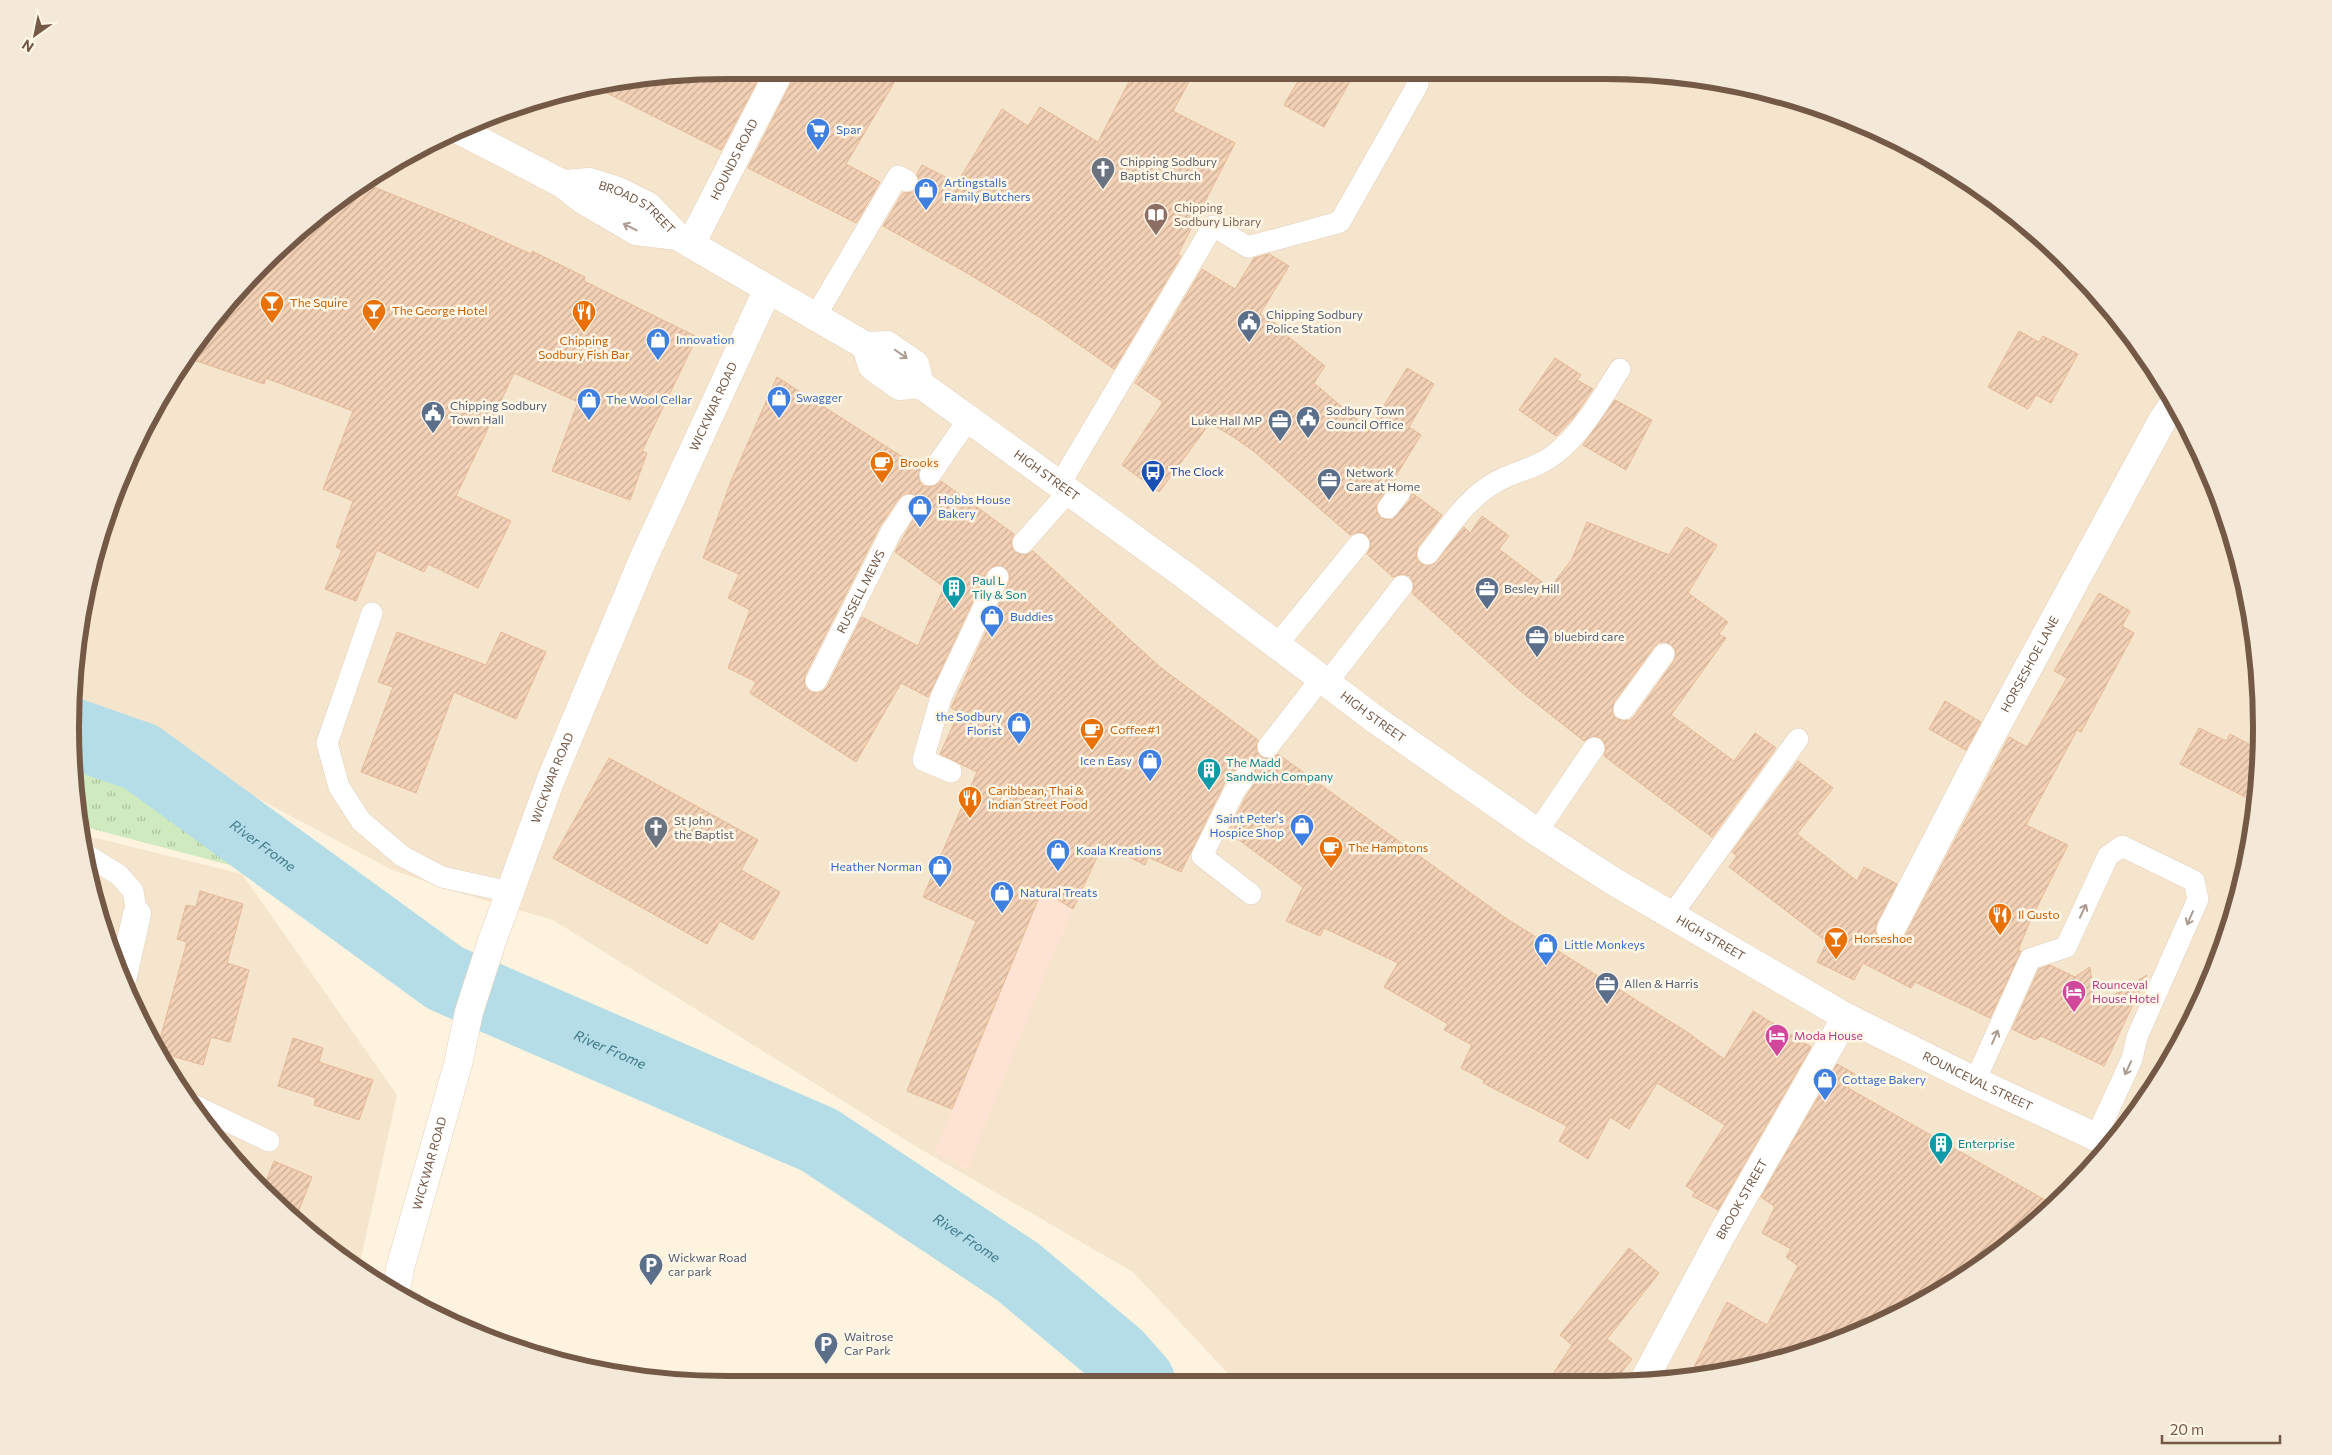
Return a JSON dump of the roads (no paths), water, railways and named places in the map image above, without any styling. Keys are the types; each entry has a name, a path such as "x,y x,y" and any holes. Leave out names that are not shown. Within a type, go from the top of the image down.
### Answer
{"main road":[{"name":"HOUNDS ROAD","path":"684,240 775,79"},
{"name":"BROAD STREET","path":"466,134 563,184 583,200 636,231 684,240 768,289"},
{"name":"HIGH STREET","path":"768,289 866,346 872,366 900,386 920,384 1064,488 1323,682 1537,832 1671,916 1846,1017"},
{"name":"WICKWAR ROAD","path":"397,1285 400,1265 458,1064 469,1012 551,779 644,556 768,289"},
{"name":"HORSESHOE LANE","path":"1891,929 1991,736 2170,410"},
{"path":"125,969 137,914"},
{"name":"ROUNCEVAL STREET","path":"1846,1017 1975,1081 2104,1140"},
{"name":"BROOK STREET","path":"1647,1375 1721,1236 1846,1017"}],"lane":[{"path":"1023,543 1064,488 1213,226 1248,247 1340,222 1418,84"},
{"path":"815,317 898,176 907,180"},
{"path":"1428,554 1456,517 1483,490 1554,455 1573,438 1595,410 1620,369"},
{"path":"930,475 968,420"},
{"name":"RUSSELL MEWS","path":"816,682 891,532 909,505"},
{"path":"1276,646 1359,544"},
{"path":"951,772 923,760 941,697 998,577"},
{"path":"1268,747 1402,586"},
{"path":"372,613 327,743 339,787 362,821 402,856 442,877 510,892"},
{"path":"1624,709 1664,654"},
{"path":"1671,916 1798,739"},
{"path":"1537,832 1594,748"},
{"path":"1245,776 1236,788 1202,856 1251,894"},
{"path":"1975,1081 2030,958 2066,947 2108,856 2122,846 2194,880 2198,899 2137,1036 2132,1059 2104,1140"},
{"path":"92,858 119,875 133,891 137,914"},
{"path":"204,1110 269,1141"}],"waterway":[{"name":"River Frome","path":"79,735 141,757 445,978 819,1140 1018,1272 1117,1355 1136,1376"}],"place":[{"name":"Spar","path":"818,151"},
{"name":"Chipping Sodbury Baptist Church","path":"1103,190"},
{"name":"Artingstalls Family Butchers","path":"926,211"},
{"name":"Chipping Sodbury Library","path":"1156,236"},
{"name":"The Squire","path":"272,324"},
{"name":"The George Hotel","path":"374,332"},
{"name":"Chipping Sodbury Fish Bar","path":"584,333"},
{"name":"Chipping Sodbury Police Station","path":"1249,343"},
{"name":"Innovation","path":"658,361"},
{"name":"Swagger","path":"779,419"},
{"name":"The Wool Cellar","path":"589,421"},
{"name":"Chipping Sodbury Town Hall","path":"433,434"},
{"name":"Sodbury Town Council Office","path":"1308,439"},
{"name":"Luke Hall MP","path":"1280,442"},
{"name":"Brooks","path":"882,484"},
{"name":"The Clock","path":"1153,493"},
{"name":"Network Care at Home","path":"1329,501"},
{"name":"Hobbs House Bakery","path":"920,528"},
{"name":"Paul L Tily & Son","path":"954,609"},
{"name":"Besley Hill","path":"1487,610"},
{"name":"Buddies","path":"992,638"},
{"name":"bluebird care","path":"1537,658"},
{"name":"the Sodbury Florist","path":"1019,745"},
{"name":"Coffee#1","path":"1092,751"},
{"name":"Ice n Easy","path":"1150,782"},
{"name":"The Madd Sandwich Company","path":"1209,791"},
{"name":"Caribbean, Thai & Indian Street Food","path":"970,819"},
{"name":"Saint Peter's Hospice Shop","path":"1302,847"},
{"name":"St John the Baptist","path":"656,849"},
{"name":"The Hamptons","path":"1331,869"},
{"name":"Koala Kreations","path":"1058,872"},
{"name":"Heather Norman","path":"940,888"},
{"name":"Natural Treats","path":"1002,914"},
{"name":"Il Gusto","path":"2000,936"},
{"name":"Horseshoe","path":"1836,960"},
{"name":"Little Monkeys","path":"1546,966"},
{"name":"Allen & Harris","path":"1607,1005"},
{"name":"Rounceval House Hotel","path":"2074,1013"},
{"name":"Moda House","path":"1777,1057"},
{"name":"Cottage Bakery","path":"1825,1101"},
{"name":"Enterprise","path":"1941,1165"},
{"name":"Wickwar Road car park","path":"651,1286"},
{"name":"Waitrose Car Park","path":"826,1365"}]}
